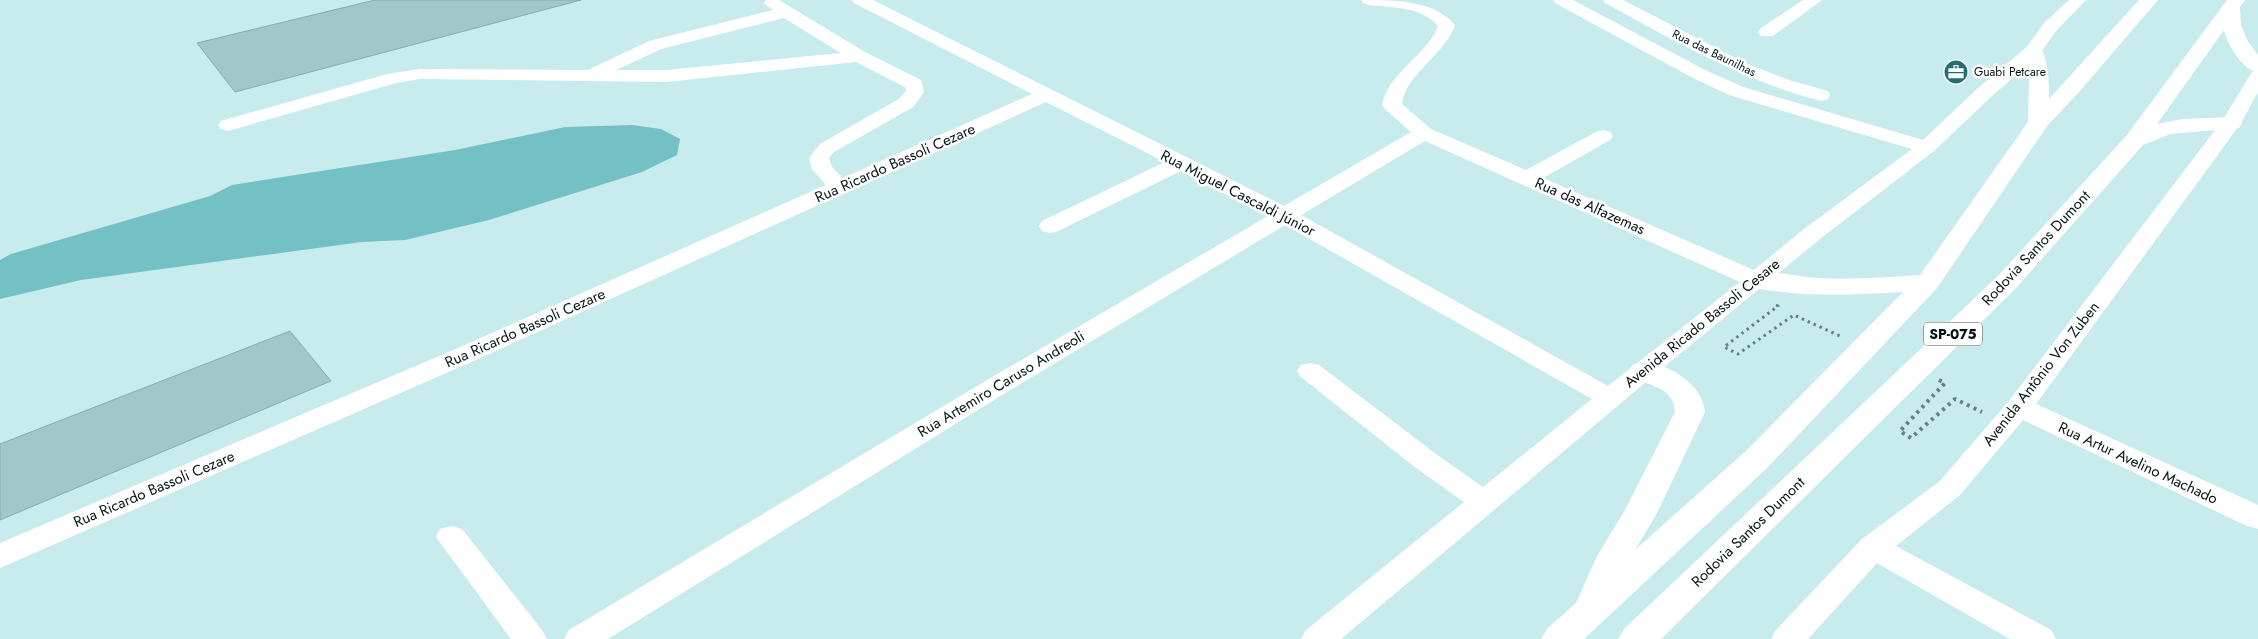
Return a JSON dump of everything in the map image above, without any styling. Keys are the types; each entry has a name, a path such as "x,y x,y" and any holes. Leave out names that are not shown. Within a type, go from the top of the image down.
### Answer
{"highway":[{"path":"1560,639 1758,458 1928,282 2039,122 2072,88 2104,49 2149,0"},
{"path":"2234,4 2230,16 2234,36 2257,78"},
{"name":"Rodovia Santos Dumont","path":"1637,639 2006,283 2135,140 2234,4"},
{"path":"2033,51 2039,80 2039,122"},
{"path":"2135,140 2156,130 2171,127 2232,123"},
{"path":"1748,288 1866,287 1928,282"},
{"path":"1588,614 1614,556 1640,514 1690,412 1690,402 1682,391 1644,370"}],"street":[{"path":"768,0 859,56 914,84 915,92 906,102 827,148 819,158 822,169 841,188"},
{"name":"Rua Miguel Cascaldi Júnior","path":"860,0 1284,215 1610,398"},
{"name":"Rua das Alfazemas","path":"1369,0 1413,5 1436,13 1447,25 1443,38 1398,87 1392,98 1392,105 1424,133 1527,178 1748,288"},
{"path":"1561,0 1717,84 1736,92 1927,146"},
{"name":"Rua das Baunilhas","path":"1611,0 1739,67 1782,84 1821,95"},
{"path":"1767,32 1814,0"},
{"name":"Avenida Ricado Bassoli Cesare","path":"1318,639 1644,370 1927,146 1985,92 2033,51 2050,27 2078,0"},
{"path":"591,75 655,46 786,12"},
{"path":"228,125 394,78 420,74 666,76 859,56"},
{"name":"Avenida Antônio Von Zuben","path":"1788,639 1874,547 1950,488 2011,415 2232,123 2257,78"},
{"name":"Rua Ricardo Bassoli Cezare","path":"0,556 460,357 1048,94"},
{"name":"Rua Artemiro Caruso Andreoli","path":"581,639 992,389 1424,133"},
{"path":"1527,178 1603,136"},
{"path":"1050,226 1180,163"},
{"path":"1310,371 1426,461 1484,502"},
{"name":"Rua Artur Avelino Machado","path":"2011,415 2258,518"},
{"path":"451,537 530,639"},
{"path":"1874,547 2039,639"}],"path":[{"path":"1748,288 1778,306 1724,348 1738,354 1794,315"},
{"path":"1945,383 1900,431 1911,438 1954,399 2011,415"}],"shaded area":[{"path":"632,125 661,129 680,139 677,155 642,172 489,220 405,240 362,242 81,280 0,299 0,260 11,254 210,196 232,185 455,150 565,127"}],"building":[{"path":"375,0 581,0 235,92 197,43"},
{"path":"290,331 331,381 0,520 0,444"}],"place":[{"name":"Guabi Petcare","path":"1956,72"}]}
